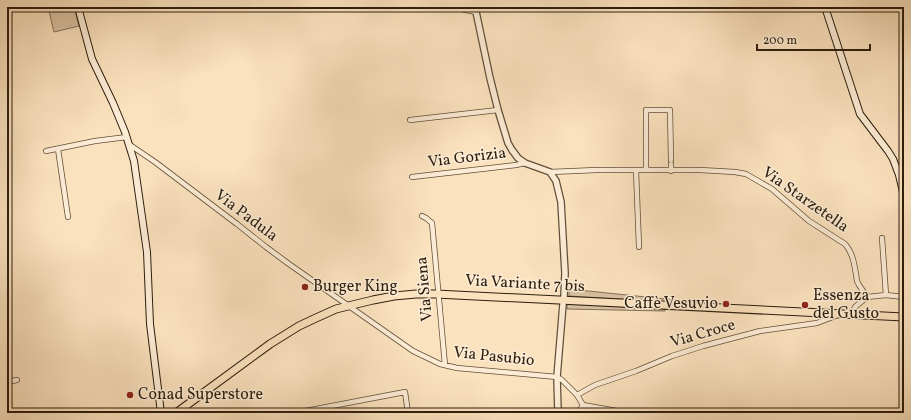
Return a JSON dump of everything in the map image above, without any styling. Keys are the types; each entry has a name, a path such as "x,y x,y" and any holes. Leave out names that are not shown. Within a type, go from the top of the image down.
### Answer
{"main road":[{"path":"78,7 92,59 113,103 130,145 134,161 147,252 150,324 161,413"},
{"path":"825,7 860,114 893,159 904,196"},
{"name":"Via Variante 7 bis","path":"176,413 284,334 336,309 394,296 438,294 904,317"}],"street":[{"path":"451,7 475,10 498,110 508,143 512,150 518,158 525,163 550,172 556,181 561,202 565,273 564,297"},
{"path":"410,120 498,110"},
{"path":"646,170 646,110 670,110 671,171"},
{"path":"46,151 105,139 127,137"},
{"name":"Via Padula","path":"130,145 155,162 266,247 348,306"},
{"path":"58,148 68,217"},
{"name":"Via Gorizia","path":"412,177 525,163"},
{"name":"Via Starzetella","path":"550,172 597,170 700,170 746,174 772,189 810,221 845,244 851,254 857,281 867,297"},
{"path":"636,170 639,247"},
{"name":"Via Siena","path":"422,216 432,223 445,365"},
{"path":"882,238 886,295"},
{"path":"852,314 856,307 867,297 886,295 904,297"},
{"path":"558,413 557,377 563,304"},
{"name":"Via Pasubio","path":"348,306 413,351 440,364 457,368 557,377"},
{"name":"Via Croce","path":"577,396 595,385 703,346 760,331 817,323 842,314"},
{"path":"557,377 562,380 577,396 583,405 628,413"},
{"path":"7,382 17,380"},
{"path":"296,413 405,392 408,413"},
{"path":"578,413 583,405"},
{"path":"592,407 592,413"}],"shaded area":[{"path":"48,7 74,7 79,26 54,32"},
{"path":"569,289 675,300 675,302 569,296"},
{"path":"567,303 665,308 665,311 567,309"}],"place":[{"name":"Burger King","path":"305,287"},
{"name":"Caffè Vesuvio","path":"726,304"},
{"name":"Essenza del Gusto","path":"805,305"},
{"name":"Conad Superstore","path":"130,395"}]}
